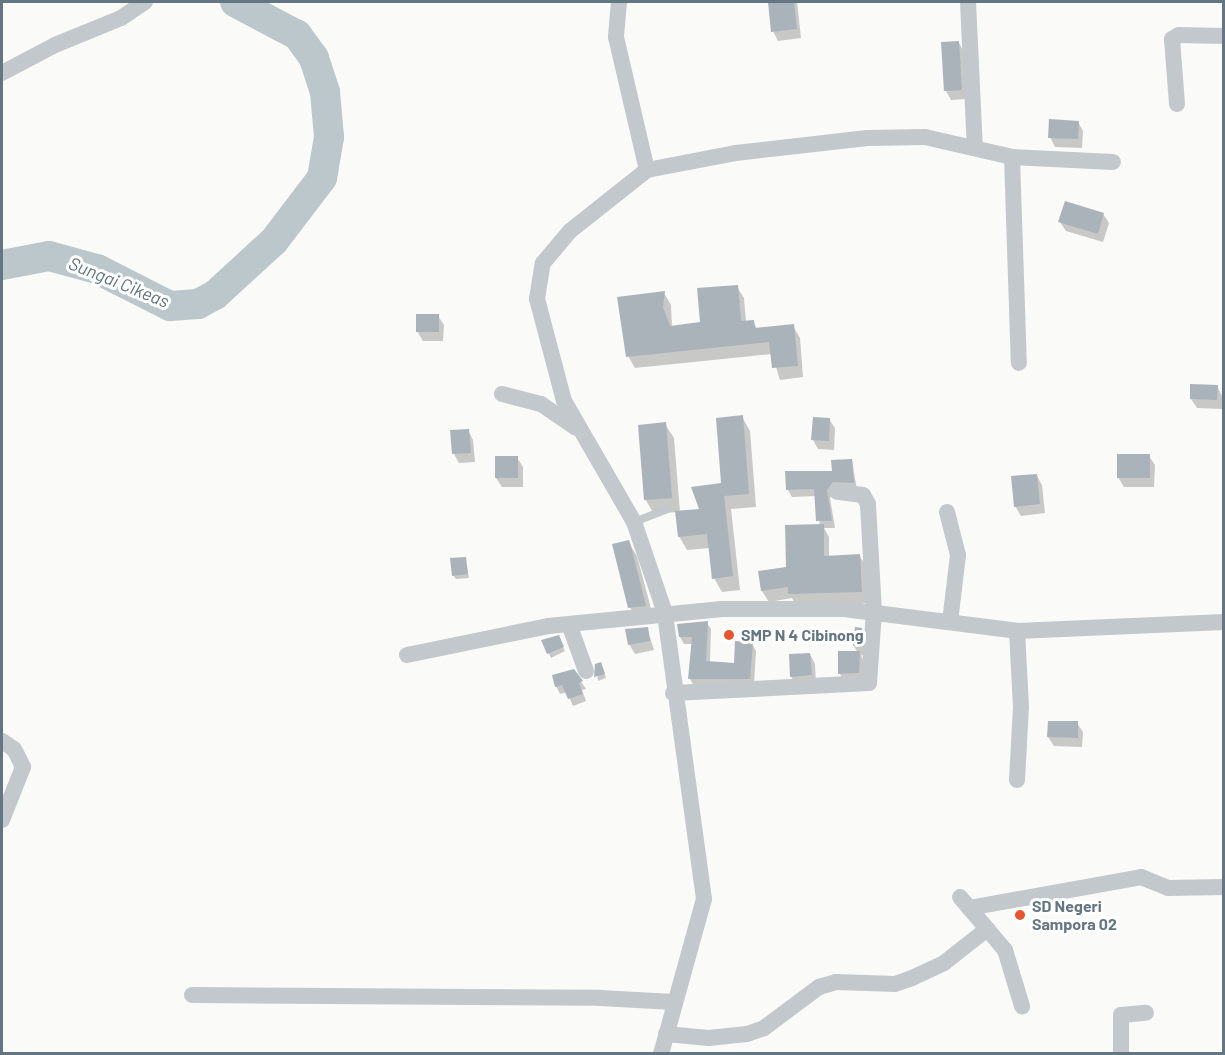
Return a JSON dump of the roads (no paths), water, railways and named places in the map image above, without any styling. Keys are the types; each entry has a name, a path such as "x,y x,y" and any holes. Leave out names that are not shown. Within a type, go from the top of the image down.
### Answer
{"street":[{"path":"2,74 55,45 121,18 145,2"},
{"path":"620,2 615,37 647,170"},
{"path":"968,2 975,148"},
{"path":"1177,104 1172,39 1179,35 1224,36"},
{"path":"661,1053 704,898 673,693 665,613 634,522 578,429 552,363 537,299 537,281 554,248 647,170 790,145 867,138 925,137 1012,157 1113,162"},
{"path":"1012,157 1018,363"},
{"path":"502,394 541,404 578,429"},
{"path":"673,693 864,686 872,678 874,612 868,504 863,495 837,492"},
{"path":"947,512 958,555 950,622"},
{"path":"407,655 500,634 569,624 665,613 771,608 874,612 1017,631 1224,622"},
{"path":"569,624 586,671"},
{"path":"1017,631 1021,730 1017,780"},
{"path":"2,741 14,749 23,767 2,820"},
{"path":"1022,1006 1010,959 964,902 1141,877 1168,888 1224,886"},
{"path":"666,1034 709,1038 747,1034 764,1028 819,987 836,982 895,984 912,978 944,963 987,929"},
{"path":"192,995 600,998 674,1002"},
{"path":"1120,1053 1121,1015 1146,1013"}],"lane":[{"path":"634,522 668,508"}],"waterway":[{"name":"Sungai Cikeas","path":"2,265 49,256 97,269 170,306 198,304 215,295 274,241 322,178 329,137 325,92 314,58 297,35 235,2"}],"place":[{"name":"SMP N 4 Cibinong","path":"729,635"},
{"name":"SD Negeri Sampora 02","path":"1020,915"}]}
